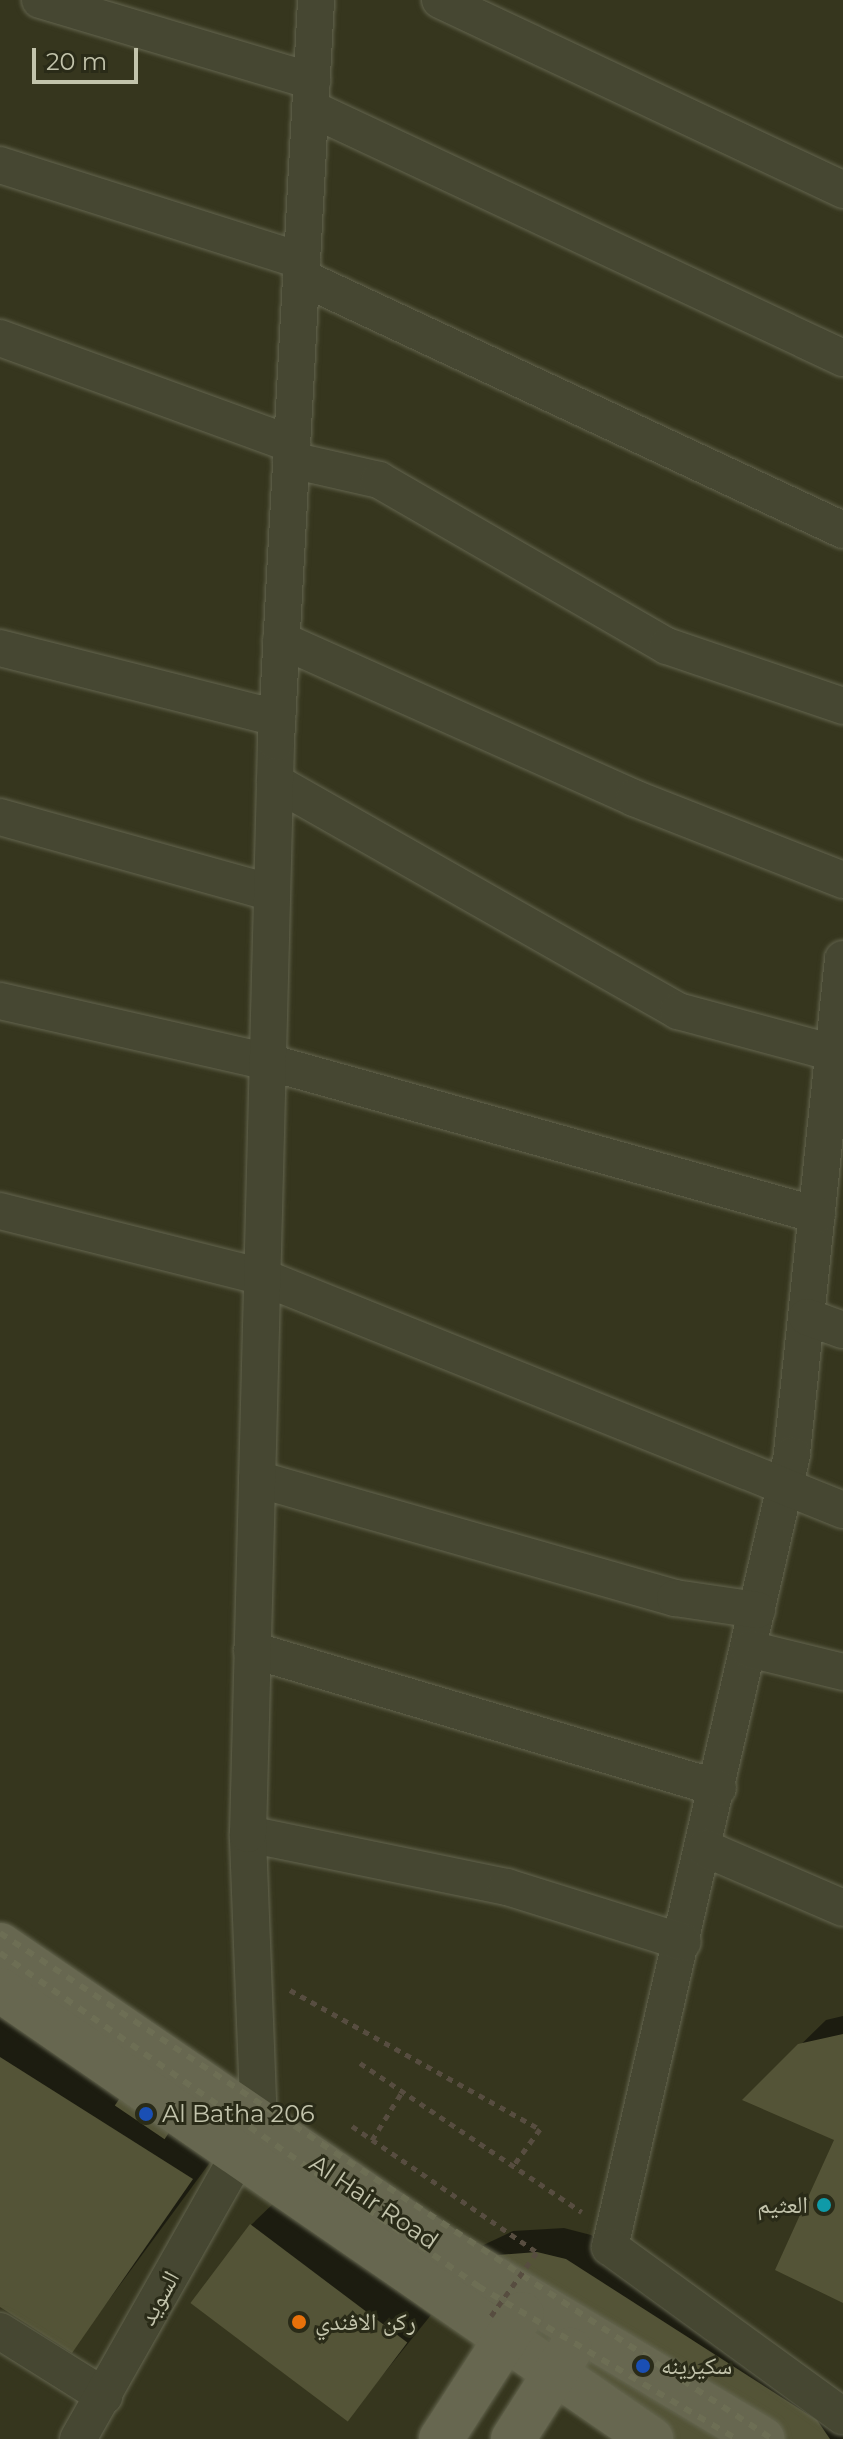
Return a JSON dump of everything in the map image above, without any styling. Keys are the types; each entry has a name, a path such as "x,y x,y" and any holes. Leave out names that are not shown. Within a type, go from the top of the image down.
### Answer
{"main road":[{"name":"Al Hair Road","path":"0,1945 248,2141 498,2327 555,2374 651,2439"},
{"name":"Al Hair Road","path":"0,1990 248,2141 533,2299 763,2439"},
{"path":"441,2439 465,2404 498,2327 533,2299"},
{"path":"465,2404 490,2400 517,2433 582,2329"}],"street":[{"path":"40,0 311,95 843,358"},
{"path":"248,2141 259,1971 248,1834 277,718 316,0"},
{"path":"440,0 843,190"},
{"path":"0,165 302,269 843,530"},
{"path":"0,338 292,452 379,480 667,646 843,706"},
{"path":"281,640 634,798 843,880"},
{"path":"0,648 277,718"},
{"path":"275,782 678,1011 834,1053"},
{"path":"0,817 272,893"},
{"path":"842,983 834,1053 833,1160 817,1215 785,1487 683,1942 612,2240 843,2416"},
{"path":"0,1001 268,1062 817,1215"},
{"path":"0,1211 262,1277 843,1510"},
{"path":"807,1317 843,1330"},
{"path":"257,1479 675,1598 757,1610"},
{"path":"749,1649 843,1672"},
{"path":"252,1650 718,1788"},
{"path":"248,1834 507,1887 683,1942"},
{"path":"704,1848 843,1908"},
{"name":"السويد","path":"78,2439 248,2141"},
{"path":"0,2331 104,2396"}],"path":[{"path":"259,1971 540,2129 513,2166"},
{"path":"360,2063 513,2166 612,2240"},
{"path":"372,2140 402,2092"},
{"path":"352,2126 537,2252 498,2327"}],"building":[{"name":"العثيم","path":"843,2034 843,2303 775,2270 834,2140 742,2100 798,2044"},
{"path":"0,2057 193,2179 72,2353 0,2307"},
{"path":"126,2089 176,2123 165,2139 115,2106"},
{"name":"ركن الافندي","path":"250,2224 407,2343 348,2422 190,2303"},
{"name":"سكيرينه","path":"537,2252 566,2259 817,2420 830,2439 665,2439 471,2312 486,2256"}],"railway":[{"path":"0,1933 772,2439"},
{"path":"0,1953 478,2286 737,2439"}],"place":[{"name":"Al Batha 206","path":"146,2114"},
{"name":"العثيم","path":"824,2205"},
{"name":"ركن الافندي","path":"299,2322"},
{"name":"سكيرينه","path":"643,2366"}]}
